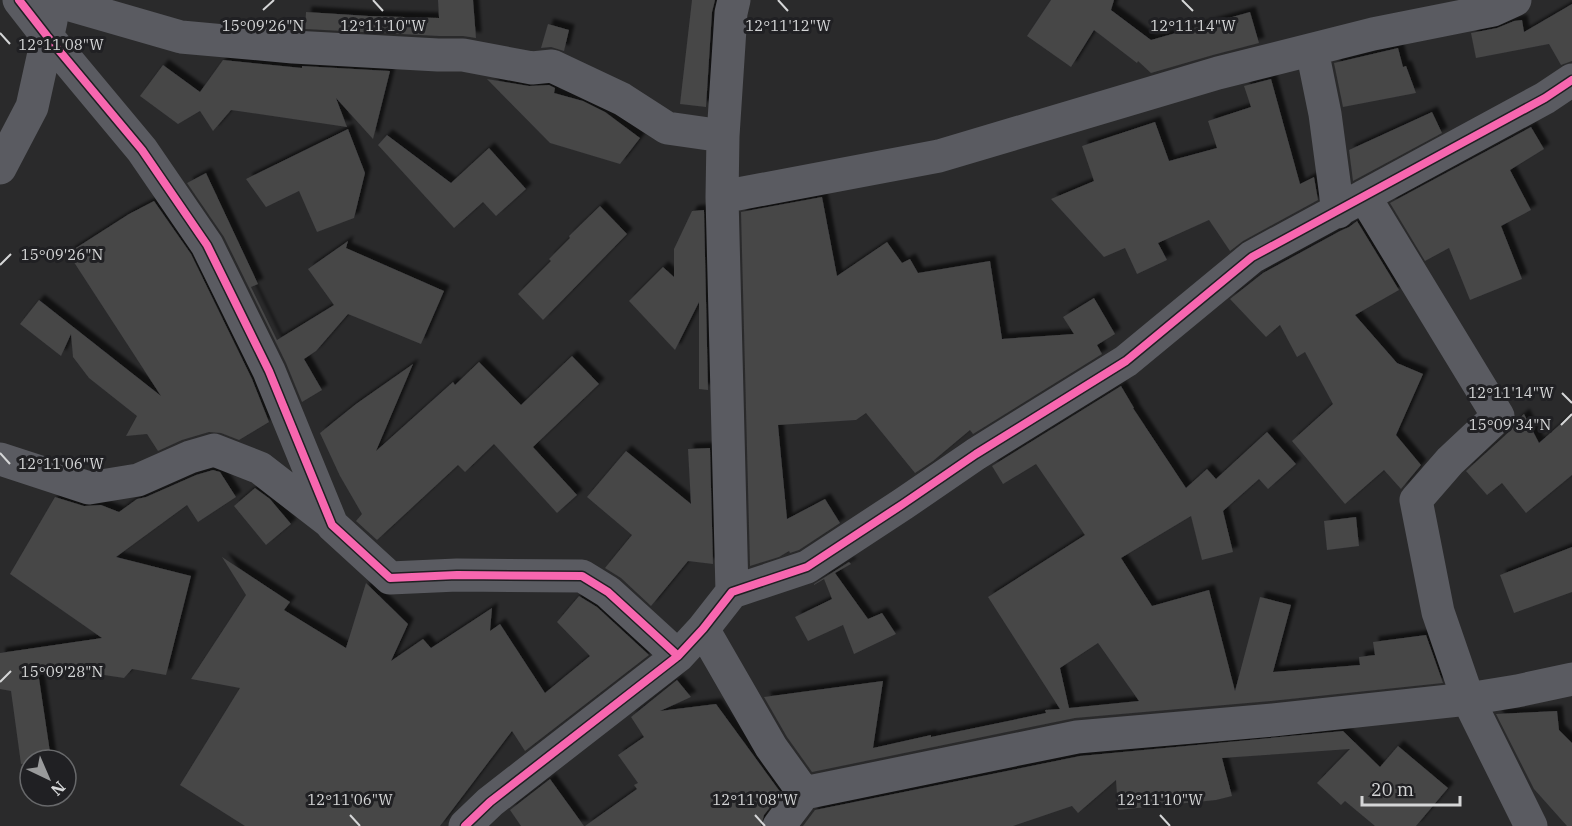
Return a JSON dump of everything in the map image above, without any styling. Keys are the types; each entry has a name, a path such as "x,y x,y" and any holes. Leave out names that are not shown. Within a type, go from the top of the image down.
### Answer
{"street":[{"path":"19,0 142,150 207,245 269,371 332,525"},
{"path":"732,592 722,197 723,136 731,13 734,0"},
{"path":"722,197 939,156 1218,73 1373,34 1493,10 1515,0"},
{"path":"0,168 32,107 56,1 181,37 293,47 464,55 532,68 552,66 622,99 668,128 723,136"},
{"path":"1312,50 1325,114 1351,204 1498,416 1450,461 1416,500 1438,612 1468,699 1531,826"},
{"path":"465,826 490,802 678,656 732,592 807,567 976,454 1126,361 1252,257 1545,98 1572,80"},
{"path":"0,459 89,488 138,480 190,457 214,450 260,468 332,525 390,578 457,575 582,576 608,592 678,656"},
{"path":"703,629 771,747 804,793"},
{"path":"779,826 804,793 1077,736 1273,720 1468,699 1572,679"}],"building":[{"path":"438,0 473,0 476,38 305,29 306,12 439,18"},
{"path":"692,0 715,0 712,12 706,107 680,104"},
{"path":"1051,0 1114,0 1111,10 1151,40 1250,12 1259,43 1151,73 1094,30 1071,67 1027,36"},
{"path":"1572,4 1572,61 1561,65 1549,44 1476,58 1471,33 1522,20 1524,32"},
{"path":"548,24 569,30 564,51 551,47 541,48"},
{"path":"1398,48 1403,67 1406,66 1416,93 1343,107 1334,63"},
{"path":"223,60 302,68 302,66 390,71 373,139 336,98 347,127 231,110 213,131 200,111 178,124 140,96 163,65 200,92"},
{"path":"487,79 529,86 549,85 555,88 554,93 583,101 605,112 640,138 620,164 550,143"},
{"path":"1271,79 1300,184 1314,177 1318,200 1243,241 1230,251 1209,220 1158,243 1167,260 1137,274 1125,248 1104,257 1051,199 1094,181 1082,146 1155,122 1169,161 1217,148 1208,121 1251,107 1244,86"},
{"path":"1432,112 1442,133 1353,181 1349,150"},
{"path":"1531,127 1544,149 1510,170 1531,210 1501,226 1522,279 1470,300 1449,248 1425,261 1390,203"},
{"path":"348,129 365,173 354,218 317,232 299,191 266,207 246,179"},
{"path":"387,135 451,183 489,148 526,189 496,216 483,202 454,228 378,145"},
{"path":"206,173 258,284 251,287 277,340 334,305 308,269 348,241 346,248 444,291 421,344 348,314 316,351 304,359 322,390 302,402 286,363 224,237 187,183"},
{"path":"822,197 837,276 887,242 902,263 910,259 918,273 990,261 1002,339 1074,334 1063,317 1094,298 1115,334 1097,345 1102,354 973,434 970,430 915,473 866,413 856,420 778,425 787,519 825,499 840,523 799,550 790,553 789,551 779,557 750,566 741,212"},
{"path":"154,201 191,254 252,379 269,422 239,440 221,433 209,432 182,440 158,451 147,434 126,436 137,416 89,378 73,357 71,334 61,356 20,324 39,300 161,396 68,253 129,214"},
{"path":"600,206 627,234 543,320 518,294 551,261 549,259 570,238 569,236"},
{"path":"704,210 708,390 699,389 699,302 675,350 629,301 663,267 674,277 674,249 692,211"},
{"path":"1357,221 1399,290 1355,315 1397,363 1423,374 1396,435 1421,465 1401,489 1384,470 1345,504 1292,441 1333,404 1305,352 1297,357 1280,325 1266,337 1230,299 1263,273"},
{"path":"572,356 599,384 533,447 577,495 557,513 494,444 465,472 458,465 377,540 356,521 362,514 340,476 320,433 356,404 413,364 376,451 453,382 455,385 479,362 521,405"},
{"path":"1121,386 1186,488 1207,469 1216,479 1267,432 1296,464 1268,489 1259,479 1223,511 1233,552 1202,560 1191,516 1121,558 1152,606 1209,590 1235,691 1260,597 1291,605 1273,672 1360,665 1359,657 1375,655 1373,642 1426,635 1443,683 1075,718 812,772 787,737 764,697 883,681 873,748 1046,713 1045,710 1060,709 988,597 1085,535 1036,464 1003,484 992,466","holes":["1098,643 1139,701 1069,708 1060,668"]},
{"path":"1524,414 1539,443 1572,414 1572,475 1526,513 1502,483 1487,495 1466,471 1511,430"},
{"path":"710,448 713,564 688,561 651,606 621,578 605,568 632,535 587,497 626,451 691,504 688,449"},
{"path":"213,470 220,472 236,497 198,522 187,505 116,557 191,576 166,675 132,669 124,678 37,665 49,748 19,748 11,691 0,689 0,653 102,638 10,574 55,497 84,506 101,505 119,512 137,499"},
{"path":"255,488 270,499 291,524 266,545 234,506"},
{"path":"1356,517 1359,546 1327,550 1324,521"},
{"path":"1572,547 1572,592 1514,613 1500,575"},
{"path":"222,557 290,602 284,610 346,648 366,583 408,624 391,661 423,639 431,648 492,608 490,631 500,624 545,693 590,656 557,622 579,596 597,607 649,655 525,751 512,731 440,826 245,826 180,785 240,688 191,679 246,595"},
{"path":"849,562 851,564 835,573 868,619 882,613 896,634 854,654 843,625 808,641 795,617 832,599 824,579 814,584"},
{"path":"677,680 691,697 660,711 716,704 781,793 764,815 761,826 585,826 637,789 634,785 638,783 618,755 644,737 631,717"},
{"path":"1557,711 1559,730 1572,743 1572,826 1567,826 1534,789 1496,714"},
{"path":"1343,731 1380,767 1398,746 1448,788 1416,826 1375,826 1345,801 1341,805 1317,783 1350,749 1222,758 1232,796 1216,800 1118,810 1116,780 1078,813 1072,806 1013,826 803,826 815,810 1080,756"},
{"path":"550,779 584,826 521,826 510,810"}],"cycle path":[{"path":"19,0 142,150 207,245 269,371 332,525 390,578 457,575 582,576 608,592 678,656"},
{"path":"465,826 490,802 678,656 732,592 807,567 976,454 1126,361 1252,257 1545,98 1572,80"}]}
